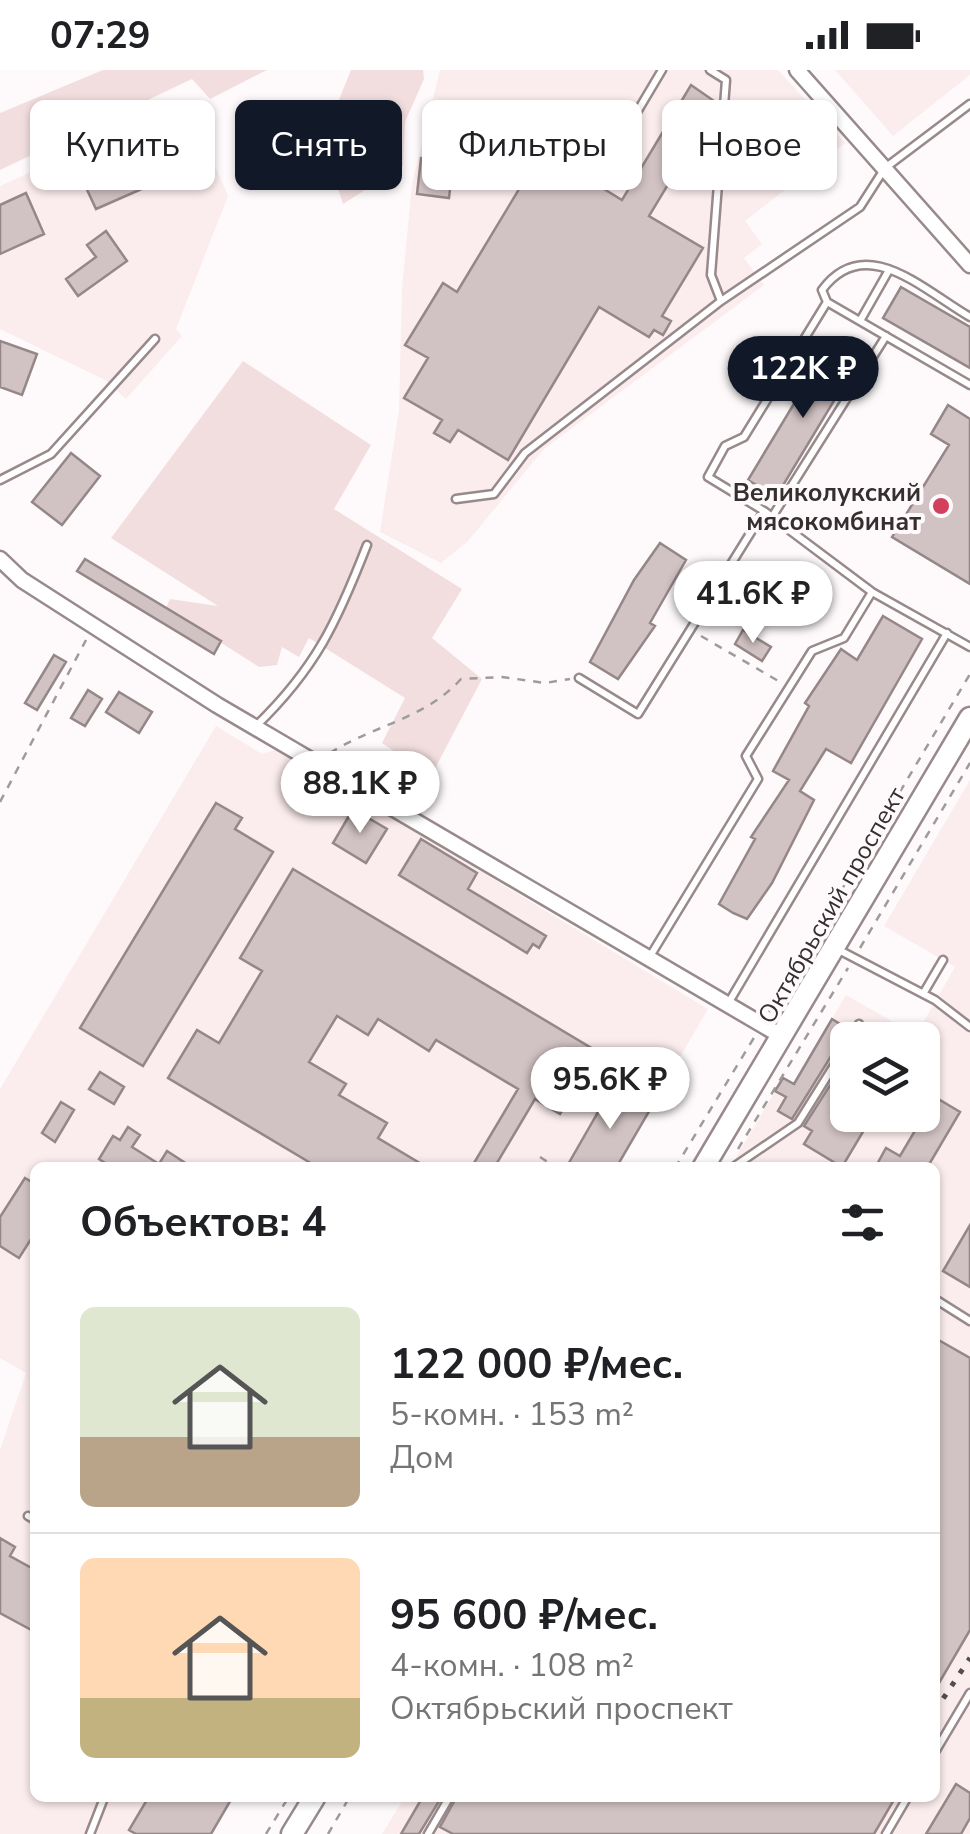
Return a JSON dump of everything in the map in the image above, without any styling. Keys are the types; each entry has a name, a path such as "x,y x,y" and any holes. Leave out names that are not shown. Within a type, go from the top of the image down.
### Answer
{"main road":[{"name":"Октябрьский проспект","path":"709,1162 970,718"},
{"path":"292,1834 312,1802"}],"street":[{"path":"796,70 970,265"},
{"path":"0,559 22,580 255,726 783,1037"}],"lane":[{"path":"642,103 662,70"},
{"path":"710,70 726,80 711,275 721,301"},
{"path":"456,499 494,494 525,453 721,301 860,207 884,168 970,104"},
{"path":"970,317 889,270 856,262 837,270 822,290 827,302 970,385"},
{"path":"860,321 889,270"},
{"path":"827,302 744,437 725,446 708,477 772,517 872,592 970,647"},
{"path":"772,517 886,336"},
{"path":"0,480 51,454 155,339"},
{"path":"579,678 638,714 764,512"},
{"path":"255,726 298,684 338,620 368,546"},
{"path":"649,958 758,779 746,756 812,652 844,638 872,592"},
{"path":"728,1004 947,633"},
{"path":"834,947 924,994 970,1027"},
{"path":"924,994 943,960"},
{"path":"741,1162 798,1124 830,1071"},
{"path":"940,1303 970,1321"},
{"path":"940,1744 970,1693"},
{"path":"90,1834 102,1802"},
{"path":"428,1834 446,1802"},
{"path":"886,1834 906,1802"}],"path":[{"path":"0,802 94,626"},
{"path":"691,630 789,688"},
{"path":"679,1162 970,674"},
{"path":"316,762 358,735 409,718 445,697 461,680 502,676 546,683 579,678"},
{"path":"540,1158 547,1162"},
{"path":"266,1834 286,1802"},
{"path":"328,1834 348,1802"}],"shaded area":[{"path":"103,70 267,70 210,99 192,79 148,100 31,100"},
{"path":"351,70 423,70 424,79 405,122 403,166 402,100 339,100"},
{"path":"440,70 778,70 806,100 662,100 662,190 785,190 745,221 762,244 744,258 764,285 544,449 468,541 441,563 380,532 399,410 402,289 412,184 422,143 422,190 642,190 642,100 433,100"},
{"path":"835,70 970,70 970,75 893,136"},
{"path":"30,100 30,156 0,170 0,113"},
{"path":"215,166 228,196 176,329 182,336 126,399 105,380 0,329 0,186 30,172 30,190 215,190"},
{"path":"338,190 365,190 343,204"},
{"path":"243,361 371,445 334,509 462,589 432,638 482,679 431,776 382,743 405,698 309,638 299,657 282,647 277,665 259,667 166,608 170,599 218,606 111,538"},
{"path":"216,726 262,754 278,749 708,1009 619,1162 30,1162 30,1802 230,1802 211,1834 0,1834 0,1450 26,1373 0,1358 0,1089"},
{"path":"970,780 970,1834 382,1834 402,1802 940,1802 940,1162 745,1162 736,1157 783,1078 794,1084 830,1022 830,1132 940,1132 940,1022 923,1022 955,967 884,926"},
{"path":"846,995 893,1022 830,1022"}],"building":[{"path":"691,85 713,100 682,100"},
{"path":"662,133 665,190 649,216 703,248 662,316 671,321 663,335 654,330 649,337 599,307 508,460 458,430 450,442 434,433 442,420 404,398 428,358 405,345 443,283 457,292 518,190 606,190 622,200 628,190 642,190 642,167"},
{"path":"422,158 422,190 450,190 449,198 417,194"},
{"path":"87,190 139,190 96,209"},
{"path":"26,193 44,234 0,254 0,205"},
{"path":"106,231 127,261 78,296 66,279 96,257 87,245"},
{"path":"901,287 970,327 970,368 883,318"},
{"path":"0,341 37,354 22,395 0,387"},
{"path":"830,344 858,361 776,497 748,480"},
{"name":"Великолукский мясокомбинат","path":"948,405 970,419 970,584 892,537 949,445 931,434"},
{"path":"71,453 100,476 62,525 32,502"},
{"path":"660,543 686,560 650,623 655,626 618,679 590,662 634,580"},
{"path":"85,559 221,641 214,654 77,571"},
{"path":"883,616 922,639 851,763 826,749 800,791 814,800 772,883 747,919 733,913 719,904 755,839 751,837 789,780 773,771 809,706 805,703 841,649 857,660"},
{"path":"743,630 771,647 762,661 735,644"},
{"path":"54,655 66,662 37,710 25,703"},
{"path":"88,690 102,699 85,726 71,718"},
{"path":"119,692 152,712 139,733 106,712"},
{"path":"216,803 242,818 235,829 273,852 143,1066 80,1028"},
{"path":"353,809 387,829 366,863 333,843"},
{"path":"421,839 477,873 468,889 546,936 539,948 533,944 527,953 399,875"},
{"path":"293,869 598,1052 560,1114 535,1099 498,1162 475,1162 518,1089 436,1040 429,1051 378,1019 368,1035 337,1016 309,1062 346,1084 339,1095 387,1123 378,1138 418,1162 309,1162 168,1078 197,1030 219,1043 262,971 240,958"},
{"path":"830,1022 830,1058 792,1119 778,1111 786,1097 775,1091 783,1078 794,1084"},
{"path":"100,1072 124,1087 114,1104 89,1089"},
{"path":"830,1085 830,1132 863,1132 845,1162 834,1162 804,1144 812,1131 804,1126"},
{"path":"613,1086 651,1108 620,1162 569,1162"},
{"path":"940,1100 960,1112 931,1162 878,1162 886,1148 900,1156 914,1132 940,1132"},
{"path":"61,1102 74,1110 55,1142 42,1133"},
{"path":"128,1127 140,1135 132,1147 156,1162 99,1159 113,1136 120,1140"},
{"path":"167,1151 184,1162 160,1162"},
{"path":"25,1178 30,1181 30,1241 19,1258 0,1246 0,1217"},
{"path":"970,1225 970,1287 943,1271"},
{"path":"940,1341 970,1358 970,1630 940,1681"},
{"path":"0,1538 15,1547 10,1556 30,1567 30,1629 0,1613"},
{"path":"956,1784 970,1793 970,1818 961,1834 926,1834"},
{"path":"146,1802 230,1802 211,1834 136,1834 129,1830"},
{"path":"420,1802 439,1802 419,1834 401,1834"},
{"path":"454,1802 893,1802 874,1834 453,1834 440,1827"}],"railway":[{"path":"940,1703 970,1658"}],"place":[{"name":"Великолукский мясокомбинат","path":"941,506"}]}
